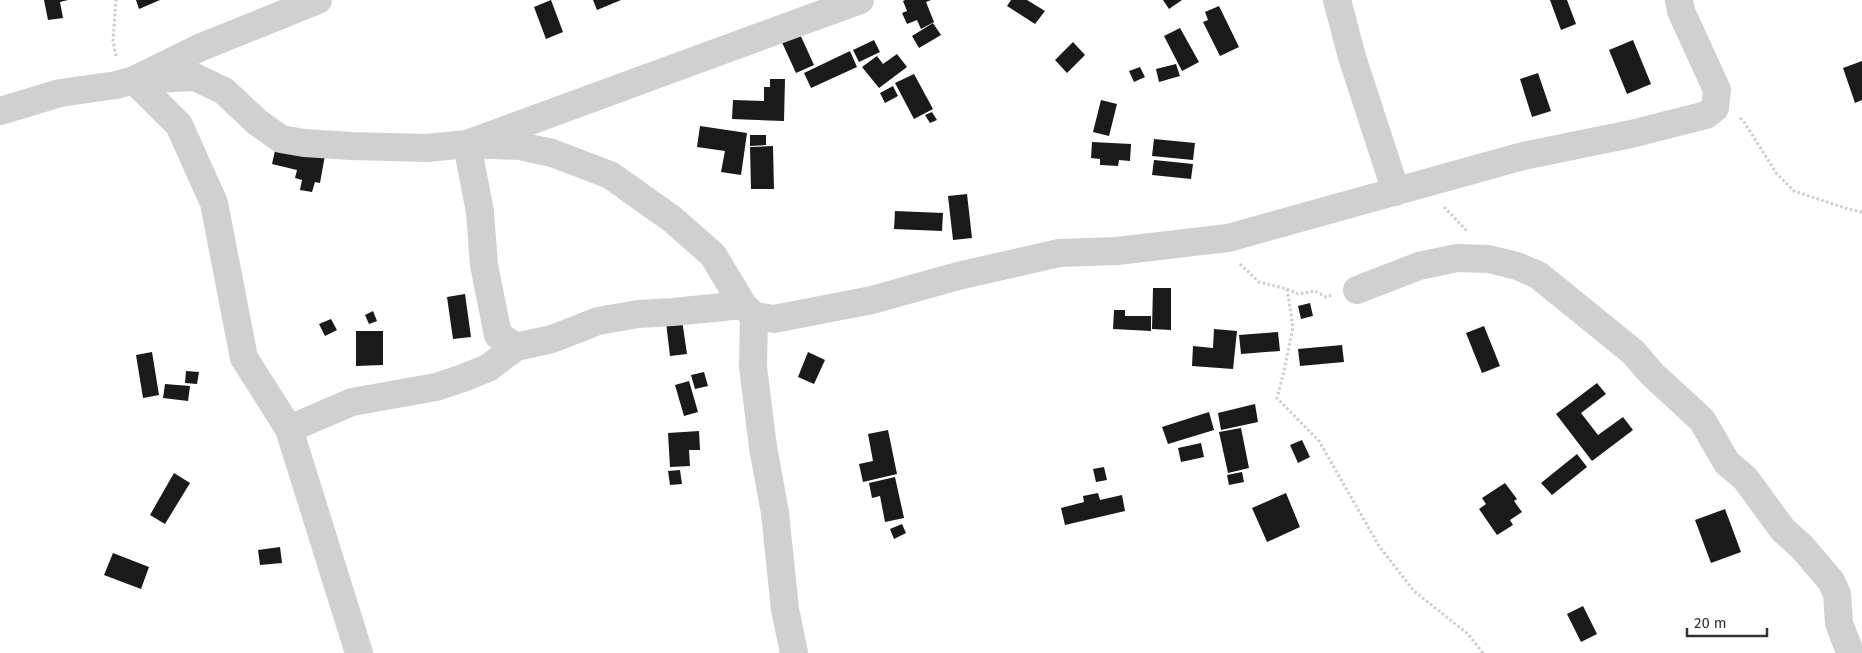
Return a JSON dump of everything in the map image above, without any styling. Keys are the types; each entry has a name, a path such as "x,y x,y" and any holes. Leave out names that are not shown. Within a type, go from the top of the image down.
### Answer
{"street":[{"path":"0,111 60,93 116,85 134,80 199,48 318,0"},
{"path":"467,144 860,0"},
{"path":"1337,0 1352,57 1407,189"},
{"path":"289,429 352,402 436,387 464,378 488,368 516,347 552,339 606,320 638,314 749,310 774,318 872,300 958,276 1059,253 1117,251 1228,238 1523,156 1631,134 1706,115 1715,108 1717,90 1681,11 1678,0"},
{"path":"134,80 195,77 224,91 257,122 281,138 304,143 427,148 467,144 520,146 552,153 610,174 672,219 713,255 749,310 753,367 763,447 776,513 785,609 794,653"},
{"path":"134,80 180,125 214,203 244,358 289,429 359,653"},
{"path":"467,144 480,212 484,266 498,335 516,347"},
{"path":"1357,290 1419,266 1457,258 1489,259 1517,266 1538,275 1633,352 1652,374 1702,420 1727,463 1745,478 1783,530 1802,547 1831,581 1837,594 1839,623 1851,653"}],"path":[{"path":"116,0 113,41 115,54 134,80"},
{"path":"1715,108 1732,111 1744,122 1778,174 1794,192 1862,212"},
{"path":"1407,189 1450,212 1489,259"},
{"path":"1228,238 1241,265 1259,282 1287,288 1298,294 1315,291 1326,297 1357,290"},
{"path":"1287,288 1293,327 1276,398 1319,441 1379,546 1414,591 1468,634 1483,653"}],"building":[{"path":"44,0 68,0 60,2 63,18 48,20"},
{"path":"136,0 160,0 139,9"},
{"path":"551,0 563,32 546,39 534,7"},
{"path":"593,0 621,0 597,10"},
{"path":"931,0 926,2 934,22 921,29 917,20 907,24 902,13 907,11 903,1"},
{"path":"1011,0 1027,0 1045,11 1035,24 1007,6"},
{"path":"1163,0 1182,0 1169,9"},
{"path":"1550,0 1567,0 1576,24 1561,30"},
{"path":"1219,6 1239,47 1220,56 1203,22 1208,20 1205,12"},
{"path":"933,23 941,35 919,48 912,36"},
{"path":"1180,28 1199,62 1182,71 1164,36"},
{"path":"798,30 814,65 796,73 780,38"},
{"path":"874,40 880,52 859,62 853,50"},
{"path":"1633,40 1651,84 1627,94 1609,50"},
{"path":"1073,42 1085,55 1067,73 1055,60"},
{"path":"850,51 857,67 811,88 804,73"},
{"path":"897,54 907,67 879,88 862,67 877,56 883,64"},
{"path":"1862,61 1862,100 1855,103 1843,68"},
{"path":"1176,64 1180,76 1159,82 1156,69"},
{"path":"1140,67 1145,77 1134,82 1129,71"},
{"path":"1538,73 1551,111 1532,117 1520,79"},
{"path":"914,74 933,109 914,119 895,83"},
{"path":"770,79 785,79 784,121 732,119 733,100 764,101 764,87 770,87"},
{"path":"893,86 898,96 885,103 880,93"},
{"path":"1101,100 1117,104 1109,136 1093,132"},
{"path":"932,112 937,120 930,123 925,115"},
{"path":"700,126 747,133 741,175 721,172 725,151 697,147"},
{"path":"750,135 766,135 766,145 750,146"},
{"path":"1154,139 1195,143 1193,160 1152,156"},
{"path":"277,142 325,155 320,183 315,182 312,192 300,190 302,180 295,178 297,170 272,164"},
{"path":"1092,142 1131,144 1130,161 1119,160 1118,166 1100,165 1100,159 1091,158"},
{"path":"773,146 774,189 751,189 750,147"},
{"path":"1154,160 1193,164 1191,179 1152,175"},
{"path":"967,194 972,238 953,240 948,196"},
{"path":"895,211 943,213 942,231 894,229"},
{"path":"1153,288 1171,288 1171,330 1152,329"},
{"path":"465,294 471,337 453,339 447,297"},
{"path":"1310,303 1313,316 1301,319 1298,306"},
{"path":"1114,310 1125,310 1125,316 1151,316 1151,331 1113,329"},
{"path":"373,311 377,321 369,324 365,315"},
{"path":"331,319 337,330 325,336 319,324"},
{"path":"682,320 687,354 670,356 666,322"},
{"path":"1484,326 1500,366 1482,373 1466,333"},
{"path":"1214,329 1237,331 1233,369 1192,366 1193,346 1213,348"},
{"path":"356,331 383,331 383,365 356,366"},
{"path":"1278,332 1280,351 1241,354 1239,335"},
{"path":"1342,345 1344,362 1300,366 1298,349"},
{"path":"152,352 159,395 143,398 136,355"},
{"path":"808,352 825,360 814,384 798,377"},
{"path":"186,371 199,372 197,384 185,383"},
{"path":"704,372 708,386 695,389 691,375"},
{"path":"689,381 698,412 684,416 675,385"},
{"path":"1597,383 1606,394 1581,413 1598,435 1623,417 1633,430 1592,461 1556,414"},
{"path":"165,384 190,386 188,401 163,398"},
{"path":"1255,404 1258,422 1221,430 1218,413"},
{"path":"1209,412 1214,430 1168,444 1162,427"},
{"path":"1241,428 1249,468 1228,473 1219,432"},
{"path":"888,430 897,474 863,482 859,464 873,461 868,434"},
{"path":"699,431 700,450 689,450 690,466 670,467 668,433"},
{"path":"1302,440 1310,457 1298,463 1290,445"},
{"path":"1201,443 1204,457 1181,462 1178,448"},
{"path":"1577,454 1587,467 1552,495 1541,483"},
{"path":"1104,467 1107,480 1096,482 1093,469"},
{"path":"680,470 682,484 670,485 668,471"},
{"path":"1242,472 1244,482 1229,485 1227,475"},
{"path":"174,473 190,483 165,524 150,515"},
{"path":"895,477 904,518 885,522 880,496 872,498 869,483"},
{"path":"1505,483 1517,499 1514,501 1522,512 1510,520 1513,525 1497,535 1479,509 1486,504 1482,498"},
{"path":"1098,493 1100,500 1122,495 1125,511 1065,525 1061,508 1084,502 1083,496"},
{"path":"1286,493 1300,527 1267,542 1252,508"},
{"path":"1725,509 1741,552 1711,563 1695,520"},
{"path":"902,524 906,533 894,539 890,529"},
{"path":"280,547 282,563 260,565 258,550"},
{"path":"113,553 149,567 141,589 104,575"},
{"path":"1583,606 1597,634 1581,642 1567,614"}]}
